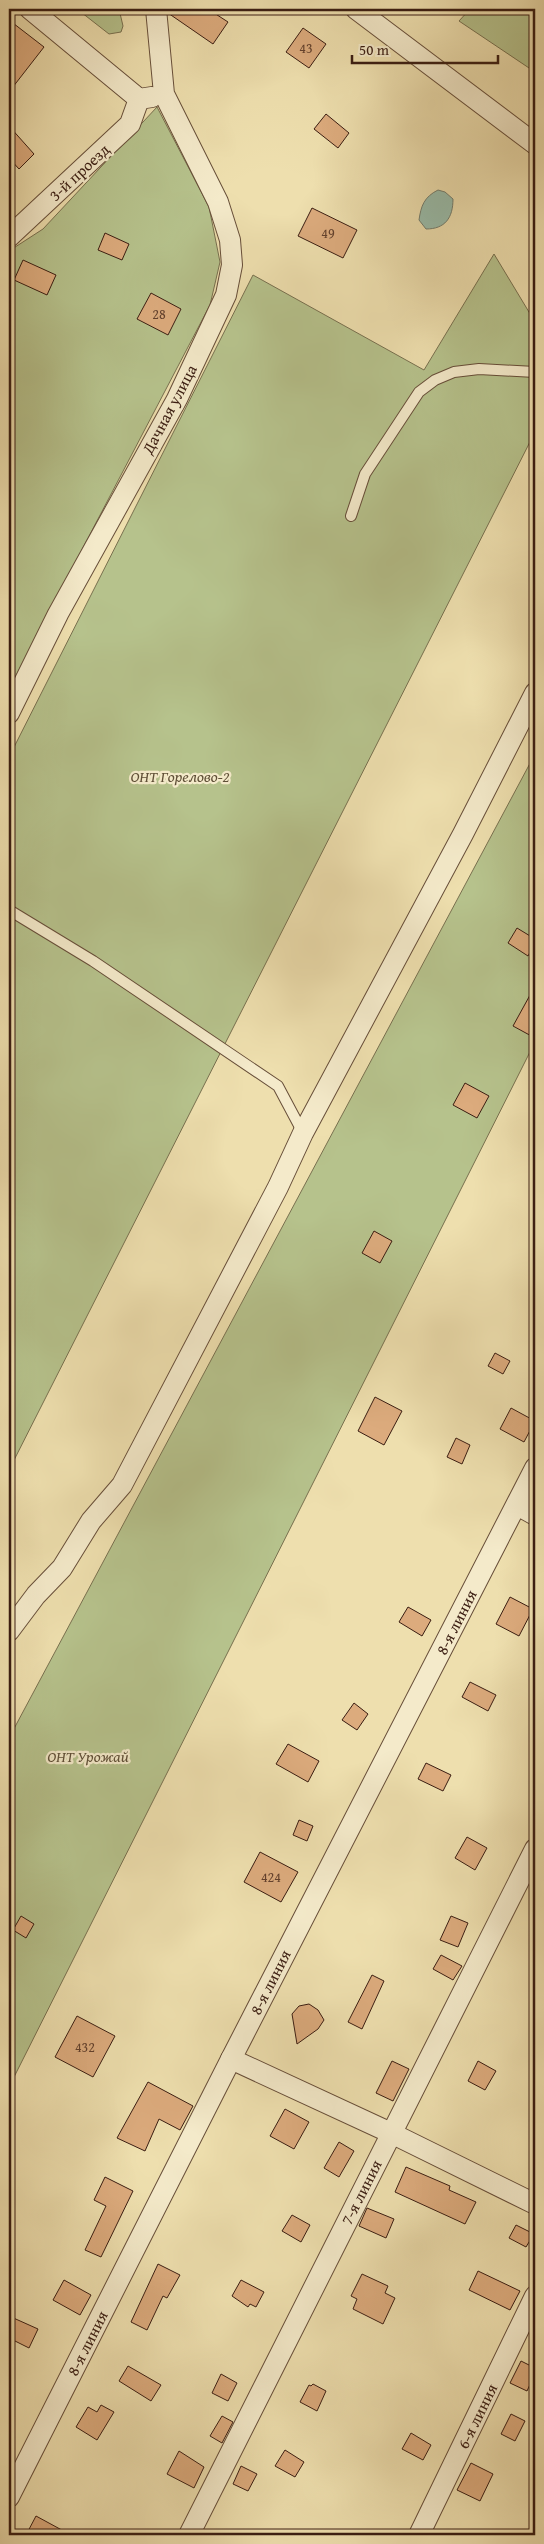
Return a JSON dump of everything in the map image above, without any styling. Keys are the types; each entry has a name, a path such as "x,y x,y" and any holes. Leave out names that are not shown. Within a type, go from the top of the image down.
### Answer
{"street":[{"path":"30,9 139,99 164,94"},
{"name":"Дачная улица","path":"9,713 58,614 177,399 226,295 232,264 230,240 218,202 164,94 156,9"},
{"path":"356,9 535,144"},
{"name":"3-й проезд","path":"9,237 130,124 139,99"},
{"path":"9,1631 36,1595 62,1568 91,1521 122,1485 278,1187 303,1133 463,834 535,694"},
{"name":"8-я линия","path":"9,2497 231,2059 535,1468"},
{"path":"517,1505 535,1515"},
{"name":"7-я линия","path":"190,2535 390,2133 535,1849"},
{"path":"231,2059 390,2133 535,2204"},
{"name":"6-я линия","path":"419,2535 535,2296"}],"lane":[{"path":"351,516 365,474 419,392 435,380 454,372 479,369 535,372"},
{"path":"9,910 93,961 278,1086 303,1133"}],"green space":[{"path":"77,9 119,9 123,26 121,32 109,34"},
{"path":"470,9 535,9 535,72 459,21"},
{"path":"157,107 209,207 220,262 210,305 9,689 9,251 43,229"},
{"name":"ОНТ Горелово-2","path":"494,254 535,322 535,432 9,1470 9,757 253,275 424,370"},
{"name":"ОНТ Урожай","path":"535,754 535,1042 9,2087 9,1738"}],"shaded area":[{"path":"438,190 445,192 453,199 453,206 447,221 443,225 426,229 419,220 421,210 426,199"}],"building":[{"path":"168,9 208,9 228,22 213,44 168,13"},
{"path":"9,20 44,47 9,92"},
{"path":"303,28 326,44 309,68 286,52"},
{"path":"326,114 349,133 338,148 314,129"},
{"path":"9,126 34,154 19,169 9,158"},
{"path":"312,208 357,230 343,258 298,236"},
{"path":"105,233 129,244 122,260 98,250"},
{"path":"23,260 56,275 47,295 14,280"},
{"path":"151,293 181,309 168,335 137,319"},
{"path":"517,928 535,939 535,943 528,956 508,943"},
{"path":"535,986 535,1038 513,1026"},
{"path":"465,1083 489,1096 477,1118 453,1105"},
{"path":"374,1231 392,1241 380,1263 362,1253"},
{"path":"495,1353 510,1361 503,1374 488,1366"},
{"path":"375,1397 402,1411 384,1445 358,1431"},
{"path":"511,1408 535,1421 524,1442 500,1429"},
{"path":"456,1438 470,1445 462,1464 447,1457"},
{"path":"510,1597 533,1609 519,1636 496,1624"},
{"path":"408,1607 431,1620 422,1636 399,1622"},
{"path":"470,1682 496,1695 488,1711 462,1697"},
{"path":"354,1703 368,1714 357,1730 342,1720"},
{"path":"288,1744 319,1761 308,1782 276,1764"},
{"path":"426,1763 451,1775 443,1791 418,1779"},
{"path":"299,1820 313,1826 307,1841 293,1835"},
{"path":"467,1837 487,1848 475,1870 455,1858"},
{"path":"260,1852 298,1872 281,1902 244,1882"},
{"path":"21,1916 34,1924 26,1938 13,1930"},
{"path":"451,1916 468,1923 458,1947 440,1940"},
{"path":"441,1955 462,1966 453,1980 433,1969"},
{"path":"372,1975 384,1981 362,2029 348,2022"},
{"path":"309,2004 318,2010 324,2020 318,2029 297,2044 292,2014 299,2006"},
{"path":"77,2016 115,2036 93,2077 55,2057"},
{"path":"392,2061 409,2069 393,2101 376,2093"},
{"path":"478,2061 496,2071 485,2090 468,2081"},
{"path":"148,2082 193,2106 180,2130 159,2119 145,2151 117,2138"},
{"path":"285,2109 309,2122 294,2149 270,2136"},
{"path":"339,2142 354,2151 339,2177 324,2168"},
{"path":"406,2167 450,2186 449,2190 476,2202 465,2224 395,2192"},
{"path":"105,2177 133,2191 101,2257 85,2250 106,2206 94,2200"},
{"path":"367,2208 394,2219 386,2238 359,2226"},
{"path":"292,2215 310,2225 301,2242 282,2231"},
{"path":"516,2225 534,2234 526,2247 509,2238"},
{"path":"158,2264 180,2275 167,2298 163,2296 147,2330 131,2322"},
{"path":"478,2271 520,2291 510,2310 469,2290"},
{"path":"362,2274 388,2286 385,2293 395,2298 383,2324 353,2309 357,2299 351,2296"},
{"path":"64,2280 91,2295 80,2315 53,2300"},
{"path":"241,2280 264,2292 256,2307 250,2304 248,2307 232,2296"},
{"path":"9,2316 38,2329 29,2348 9,2338"},
{"path":"521,2361 535,2368 535,2374 527,2391 510,2383"},
{"path":"128,2366 161,2385 151,2401 119,2381"},
{"path":"221,2374 237,2383 228,2401 212,2393"},
{"path":"313,2384 326,2391 317,2411 300,2402 309,2385"},
{"path":"101,2405 114,2412 97,2440 76,2427 88,2407 97,2412"},
{"path":"511,2414 525,2421 515,2441 501,2434"},
{"path":"222,2416 233,2422 222,2443 210,2436"},
{"path":"411,2433 431,2445 423,2460 402,2449"},
{"path":"285,2450 304,2462 295,2477 275,2466"},
{"path":"179,2451 204,2467 194,2488 167,2474"},
{"path":"471,2463 493,2474 480,2501 457,2490"},
{"path":"241,2466 257,2474 248,2491 233,2484"},
{"path":"36,2516 71,2535 26,2535"}]}
